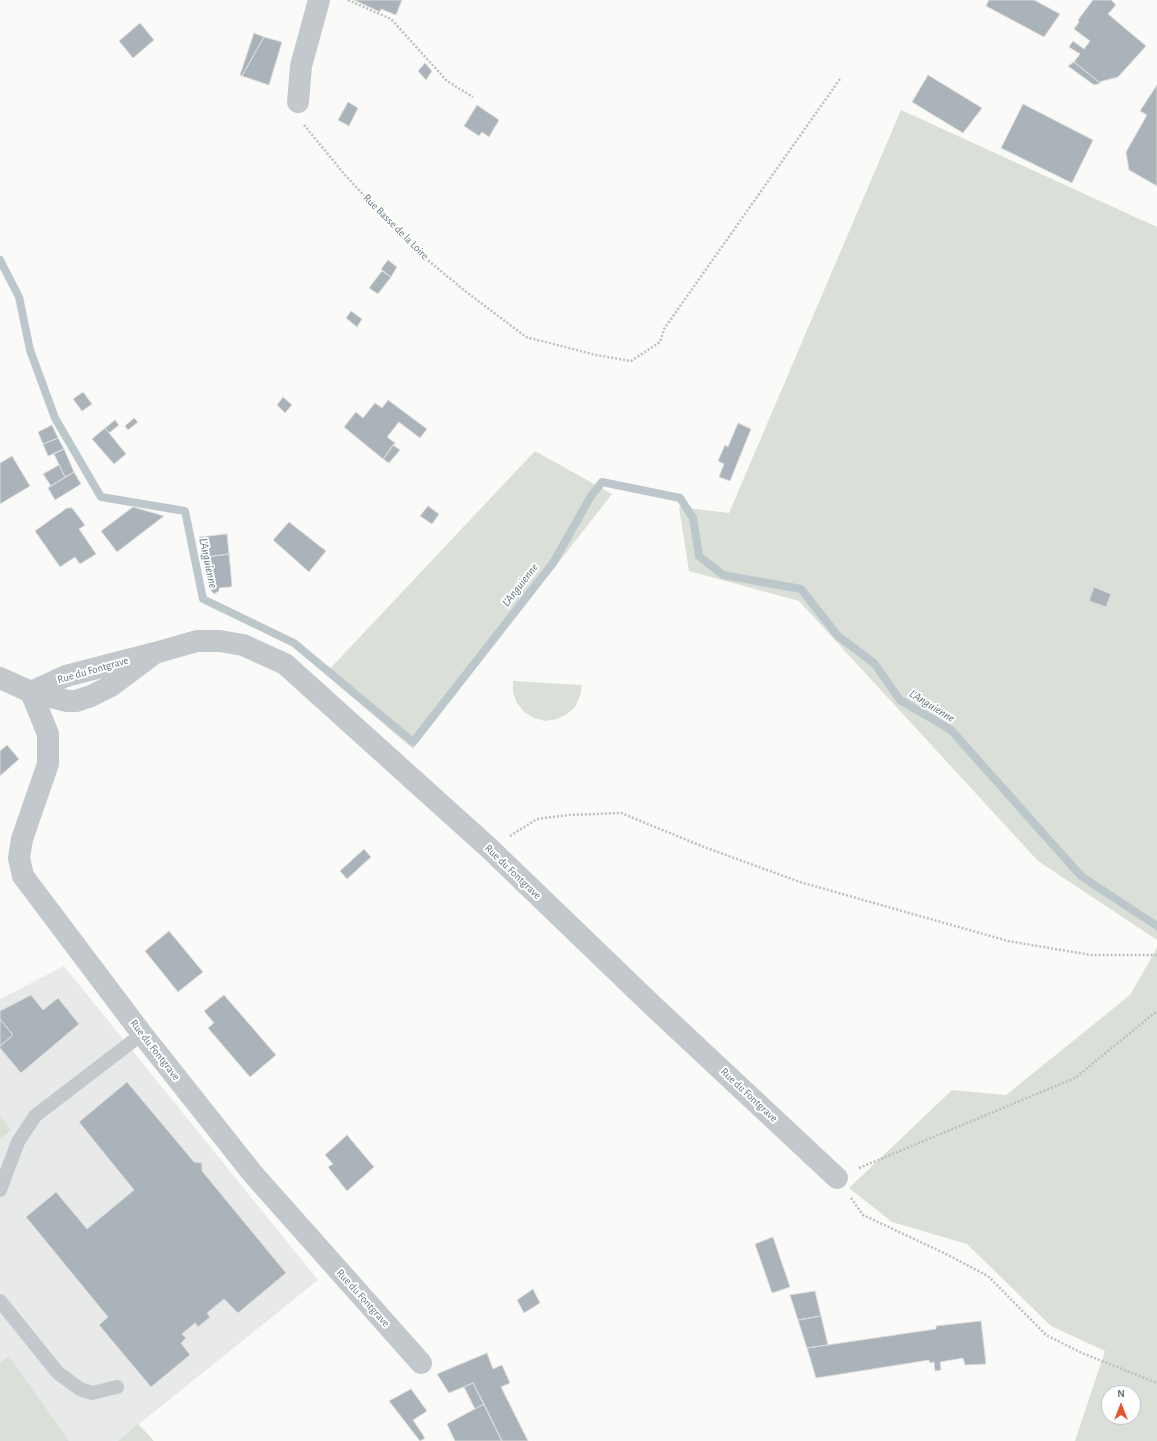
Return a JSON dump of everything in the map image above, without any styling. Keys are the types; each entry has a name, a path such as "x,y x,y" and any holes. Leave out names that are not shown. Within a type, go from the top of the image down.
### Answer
{"street":[{"path":"298,102 301,66 319,0"},
{"name":"Rue du Fontgrave","path":"0,678 32,692 67,701 76,701 91,696 110,686 155,653 197,641 220,641 243,645 285,664 489,848 652,1005 837,1178"},
{"name":"Rue du Fontgrave","path":"32,692 48,734 48,764 22,839 19,858 23,876 142,1034 253,1174 421,1363"}],"lane":[{"path":"0,1190 18,1142 34,1116 142,1034"},
{"path":"0,1301 58,1373 80,1389 92,1393 117,1387"}],"path":[{"path":"348,0 391,19 447,81 473,97"},
{"name":"Rue Basse de la Loire","path":"298,102 303,125 345,175 412,247 464,291 526,337 596,355 631,361 660,342 664,329 840,79"},
{"path":"489,848 536,819 569,815 620,813 704,847 800,882 1008,941 1091,955 1157,955"},
{"path":"1157,1011 1075,1078 837,1178 863,1215 944,1253 988,1276 1046,1334 1082,1353 1157,1383"}],"shaded area":[{"path":"901,110 1157,227 1157,940 1038,861 799,601 689,571 679,507 729,513"},
{"path":"535,451 612,494 413,749 325,674"},
{"path":"513,681 582,685 580,696 575,707 567,714 557,719 545,721 534,718 524,712 517,703 513,693"},
{"path":"1157,948 1157,1441 1075,1441 1105,1351 1051,1326 967,1244 892,1222 849,1188 952,1090 1006,1095 1130,995"},
{"path":"64,966 318,1280 118,1441 69,1441 9,1357 0,1363 0,1139 10,1130 0,1115 0,999"},
{"path":"0,1115 11,1130 0,1139"},
{"path":"9,1356 69,1441 0,1441 0,1363"},
{"path":"138,1424 154,1441 118,1441"}],"building":[{"path":"354,0 402,0 396,15 381,9 380,12"},
{"path":"989,0 1034,0 1060,14 1044,37 986,6"},
{"path":"1093,0 1111,0 1116,5 1108,14 1146,46 1118,77 1099,82 1074,62 1080,54 1069,47 1073,41 1084,49 1090,41 1074,29 1079,22 1078,20"},
{"path":"140,23 154,40 133,58 119,41"},
{"path":"254,33 264,37 242,76 240,75"},
{"path":"264,37 282,42 269,85 242,76"},
{"path":"1074,62 1101,83 1094,85 1068,66"},
{"path":"425,63 432,71 426,80 418,71"},
{"path":"928,75 982,108 963,133 912,102"},
{"path":"1157,85 1157,186 1129,170 1126,152 1147,115 1140,111"},
{"path":"348,102 358,108 349,126 338,120"},
{"path":"1023,104 1093,140 1072,183 1001,148"},
{"path":"477,105 499,120 489,137 482,132 479,136 464,126"},
{"path":"388,260 397,267 391,277 381,269"},
{"path":"382,271 391,277 378,294 369,288"},
{"path":"351,311 362,319 357,327 346,318"},
{"path":"83,392 92,404 82,411 73,399"},
{"path":"283,397 292,405 285,413 277,405"},
{"path":"388,400 427,429 420,438 399,422 387,437 395,443 383,459 344,427 356,412 363,418 375,403 382,408"},
{"path":"134,418 138,422 128,430 125,426"},
{"path":"115,420 119,425 109,433 105,428"},
{"path":"738,423 751,429 730,481 719,477 724,464 718,461 725,445 728,447"},
{"path":"52,425 58,438 43,444 38,432"},
{"path":"105,428 126,454 114,464 92,439"},
{"path":"58,438 64,449 48,456 43,444"},
{"path":"393,445 400,450 389,463 383,459"},
{"path":"64,449 74,472 65,477 54,454"},
{"path":"12,456 30,486 0,504 0,463"},
{"path":"59,465 65,477 51,486 43,474"},
{"path":"74,472 81,484 55,500 48,488"},
{"path":"428,506 439,514 432,524 420,516"},
{"path":"133,507 164,516 117,552 101,531"},
{"path":"67,508 72,508 85,525 79,529 96,554 80,564 75,557 60,567 35,531"},
{"path":"289,522 326,551 309,572 273,540"},
{"path":"227,534 229,554 206,557 199,537"},
{"path":"229,554 232,586 219,588 219,591 214,594 210,589 206,557"},
{"path":"1094,587 1111,594 1106,607 1089,601"},
{"path":"7,745 19,759 0,776 0,751"},
{"path":"364,849 371,857 347,879 340,871"},
{"path":"169,931 203,972 178,992 145,951"},
{"path":"31,995 43,1010 58,998 79,1024 21,1073 0,1048 0,1046 13,1035 0,1019 0,1011"},
{"path":"224,995 276,1055 250,1077 208,1028 214,1023 204,1011"},
{"path":"0,1019 13,1035 0,1046"},
{"path":"127,1082 194,1162 202,1163 202,1171 286,1273 238,1313 224,1299 207,1313 210,1317 198,1327 195,1323 182,1334 186,1338 181,1343 190,1355 151,1387 99,1325 108,1317 26,1217 56,1192 87,1229 134,1190 79,1122"},
{"path":"347,1135 374,1167 347,1191 328,1167 333,1164 325,1155"},
{"path":"773,1237 790,1287 772,1293 755,1244"},
{"path":"533,1289 540,1303 524,1313 517,1300"},
{"path":"815,1291 821,1316 798,1320 790,1295"},
{"path":"821,1316 828,1345 807,1348 798,1320"},
{"path":"981,1321 986,1364 965,1365 963,1358 940,1362 941,1370 935,1371 934,1362 930,1363 929,1360 816,1378 807,1348 936,1329 936,1326"},
{"path":"487,1353 493,1369 502,1365 510,1383 501,1387 528,1441 502,1441 473,1383 449,1393 437,1374"},
{"path":"473,1383 484,1404 475,1409 464,1387"},
{"path":"411,1389 427,1411 413,1420 425,1438 420,1441 389,1401"},
{"path":"484,1404 502,1441 455,1441 447,1424"}],"waterway":[{"name":"L'Anguienne","path":"0,260 19,297 30,350 55,418 101,497 185,511 203,599 294,643 413,742 553,563 591,496 602,482 680,498 693,518 699,556 723,575 801,589 838,636 874,663 900,700 951,730 1081,876 1157,926"}]}
